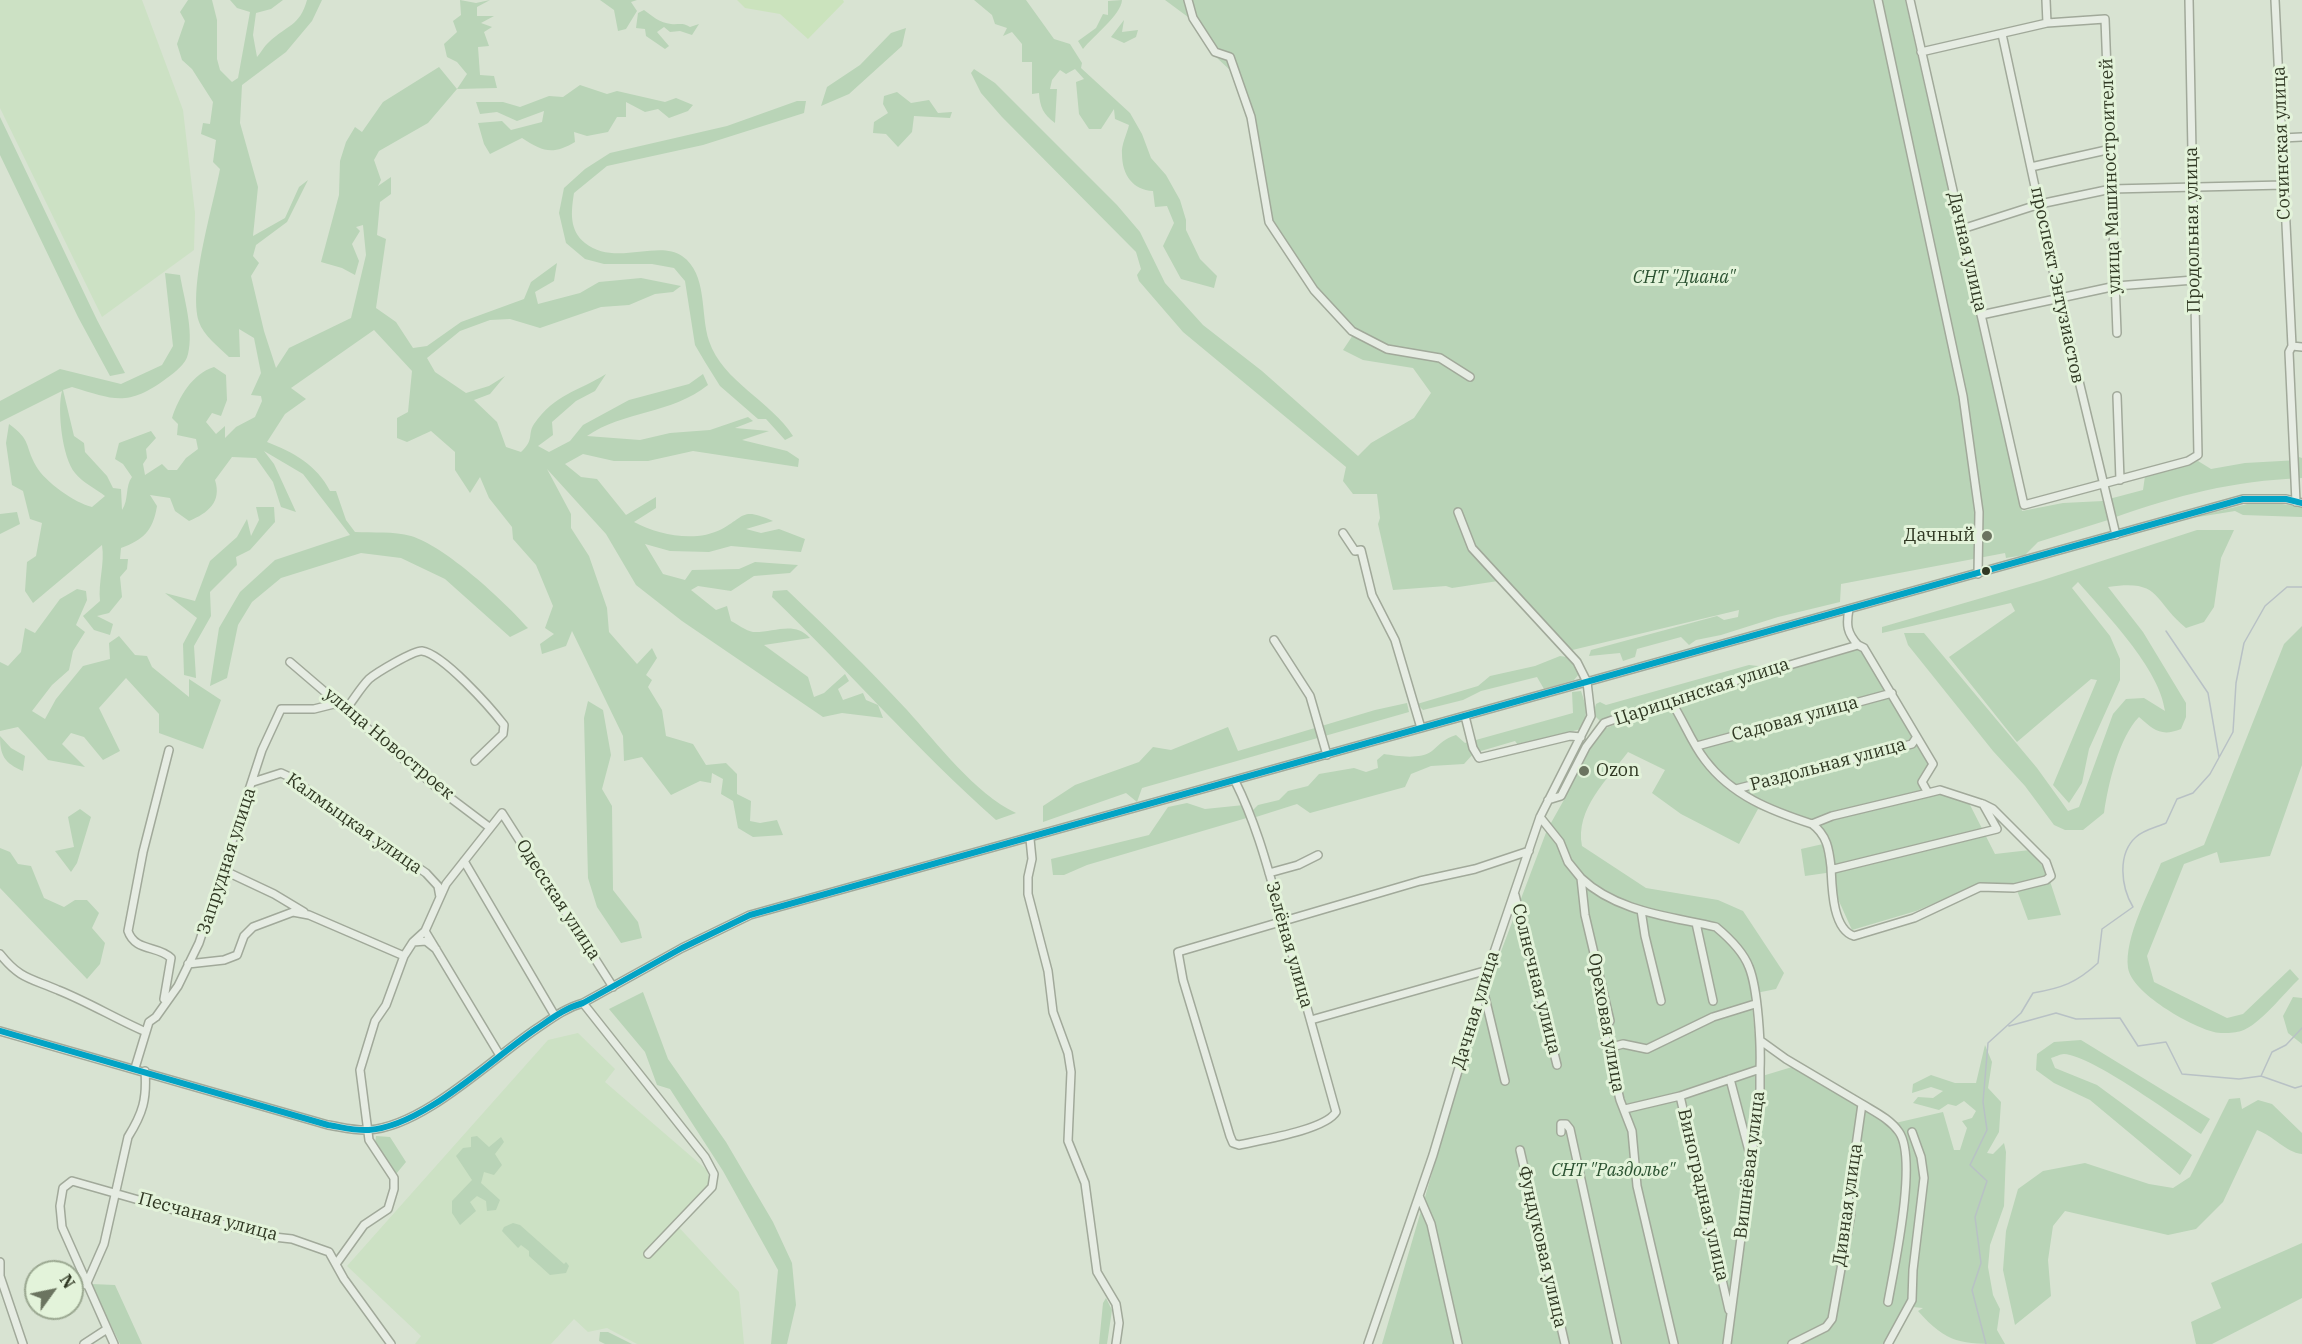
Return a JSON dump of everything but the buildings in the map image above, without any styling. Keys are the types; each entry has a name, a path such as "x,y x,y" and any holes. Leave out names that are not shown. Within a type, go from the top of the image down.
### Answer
{"street":[{"path":"1188,0 1193,18 1215,52 1230,57 1251,117 1269,222 1314,290 1352,331 1388,349 1440,358 1470,377"},
{"path":"1878,0 1963,396 1979,512 1978,574"},
{"name":"Дачная улица","path":"1910,0 2024,505 2102,484"},
{"path":"1922,52 2047,23 2046,0"},
{"name":"Продольная улица","path":"2120,480 2195,458 2199,448 2188,0"},
{"name":"Сочинская улица","path":"2275,0 2292,346 2289,352 2299,502"},
{"name":"улица Машиностроителей","path":"2047,23 2105,19 2117,333"},
{"name":"проспект Энтузиастов","path":"2002,34 2059,298 2116,535"},
{"path":"2282,138 2302,137"},
{"path":"2031,167 2111,149"},
{"path":"1962,229 2040,204 2111,189 2284,185"},
{"path":"1981,315 2116,286 2194,280"},
{"path":"2292,346 2302,347"},
{"path":"2102,484 2120,480 2117,396"},
{"path":"0,1031 328,1125 369,1130 416,1115 456,1090 499,1054 569,1007 583,1003 750,915 1030,839 2243,499 2299,502"},
{"path":"1458,512 1472,548 1577,662 1587,682"},
{"path":"1343,533 1355,551 1361,550 1372,595 1395,640 1422,728"},
{"path":"1849,609 1846,623 1849,635 1863,648 1933,764 1922,782 1928,793"},
{"path":"1274,640 1310,696 1328,755"},
{"name":"Царицынская улица","path":"1548,800 1562,796 1586,747 1604,723 1670,700 1858,645"},
{"path":"347,708 375,675 416,651 433,656 477,693 504,725 503,734 475,761"},
{"name":"улица Новостроек","path":"290,662 347,708 436,787 489,827"},
{"name":"Дачная улица","path":"1368,1344 1419,1196 1488,969 1540,817 1591,716 1587,682"},
{"name":"Садовая улица","path":"1697,746 1892,693"},
{"path":"1670,700 1697,746 1718,775 1758,806 1812,825 1822,832 1827,843 1834,903 1842,928 1847,934 1862,936 1914,918 1980,887 2014,888 2046,880 2050,876 2046,862 1994,809 1940,790 1832,816 1812,825"},
{"name":"Запрудная улица","path":"135,1068 149,1022 156,1017 163,1004 178,986 199,943 262,750 281,709 314,709 334,704 347,708"},
{"path":"1465,716 1473,748 1479,758 1570,736 1581,737"},
{"name":"Раздольная улица","path":"1736,789 1912,744 1916,738"},
{"path":"163,1004 171,958 163,950 140,946 131,939 128,931 143,852 169,750"},
{"name":"Калмыцкая улица","path":"253,782 281,773 294,779 321,801 426,873 438,886 440,899"},
{"name":"Зелёная улица","path":"1235,781 1254,820 1311,1020 1336,1112 1332,1119 1309,1127 1247,1143 1233,1143 1183,980 1178,952 1210,941 1283,923"},
{"path":"1831,867 1841,869 1997,829 1983,804"},
{"name":"Одесская улица","path":"489,827 502,813 613,987"},
{"name":"Ореховая улица","path":"1540,817 1560,842 1568,862 1581,878 1585,915 1610,1021 1604,1031 1632,1131 1637,1186 1674,1344"},
{"path":"336,1264 364,1225 388,1209 394,1178 372,1148 360,1070 375,1022 394,986 404,956 413,942 425,931 446,884 489,827"},
{"path":"1030,839 1032,859 1028,878 1028,894 1048,971 1053,1012 1068,1053 1071,1072 1068,1141 1085,1182 1098,1272 1116,1305 1119,1323 1116,1344"},
{"path":"1283,923 1420,881 1475,869 1529,851"},
{"path":"1269,873 1298,865 1318,855"},
{"path":"464,861 555,1017"},
{"path":"223,870 274,894 309,915 404,956"},
{"path":"1581,878 1596,892 1641,910 1716,927 1739,951 1749,967 1761,1041 1760,1069"},
{"name":"Солнечная улица","path":"1515,892 1557,1065"},
{"path":"1641,910 1661,1001"},
{"path":"188,964 224,960 237,955 244,936 254,927 293,912 309,915"},
{"path":"1696,922 1713,1001"},
{"path":"425,931 499,1054"},
{"path":"413,942 426,941 436,949"},
{"path":"0,954 8,964 30,981 57,990 146,1032"},
{"path":"1311,1020 1488,969"},
{"path":"1483,990 1505,1081"},
{"path":"583,1003 705,1157 714,1174 712,1187 648,1254"},
{"path":"1608,1048 1623,1044 1647,1048 1713,1017 1755,1004"},
{"path":"1761,1041 1786,1059 1811,1072 1890,1122 1900,1134 1905,1152 1904,1194 1888,1302"},
{"name":"Вишнёвая улица","path":"1680,1096 1760,1069 1760,1094 1727,1344"},
{"path":"114,1344 86,1285 104,1244 113,1208 114,1191 128,1137 137,1123 146,1097 144,1071"},
{"path":"1730,1079 1750,1157"},
{"name":"Виноградная улица","path":"1625,1109 1680,1096 1730,1315"},
{"name":"Дивная улица","path":"1792,1344 1826,1327 1832,1319 1851,1213 1848,1202 1862,1104"},
{"path":"1561,1132 1561,1124 1566,1124 1570,1129 1617,1344"},
{"path":"1888,1344 1904,1320 1912,1300 1924,1178 1919,1148 1912,1132"},
{"name":"Фундуковая улица","path":"1520,1150 1565,1344"},
{"name":"Песчаная улица","path":"86,1285 62,1227 60,1206 63,1188 72,1181 114,1191 254,1233 292,1239 329,1252 390,1342"},
{"path":"1419,1196 1431,1224 1458,1344"},
{"path":"0,1263 0,1276 23,1344"},
{"path":"84,1344 107,1329"},
{"path":"381,1344 390,1342"}],"shaded area":[{"path":"0,0 142,0 183,110 195,213 194,250 102,317 0,108"},
{"path":"578,1033 615,1069 605,1082 707,1170 710,1182 673,1221 739,1292 744,1344 637,1344 607,1328 588,1332 574,1319 551,1344 415,1344 421,1336 347,1266 548,1040"}],"green space":[{"path":"188,0 212,0 217,20 217,59 220,70 232,82 238,78 250,12 237,8 230,0 283,0 271,9 256,13 253,35 257,57 267,44 297,20 307,0 322,0 312,21 286,52 242,85 240,123 258,187 253,236 285,218 299,187 308,180 287,222 256,245 253,256 259,263 251,276 264,331 276,368 289,348 351,318 366,255 363,225 356,227 360,231 352,244 359,261 355,275 342,268 321,262 339,195 340,161 346,142 355,127 362,132 383,102 439,67 457,89 428,123 379,151 374,160 381,180 378,186 391,177 391,194 380,202 377,235 386,239 376,308 396,322 413,348 427,346 461,322 524,299 531,282 557,263 554,281 535,292 538,304 580,293 599,282 641,278 681,286 673,292 655,294 629,305 601,307 540,328 510,319 490,320 460,331 427,358 435,372 466,393 489,386 505,376 490,394 474,400 497,422 506,447 521,452 528,444 534,424 550,406 567,394 606,374 595,391 576,401 552,422 553,435 538,446 549,452 570,441 583,425 629,400 689,384 703,374 708,385 694,394 679,402 616,422 587,436 640,440 670,433 710,430 748,417 753,421 735,428 769,431 742,440 787,451 799,459 798,467 693,451 648,461 614,461 583,454 565,464 581,477 597,479 626,515 656,497 656,508 634,522 654,531 677,536 700,536 722,529 749,514 773,521 746,529 761,533 779,529 805,539 801,552 731,546 709,552 670,551 645,544 663,574 685,580 692,570 739,569 755,562 798,565 790,573 754,576 731,591 698,586 691,590 716,610 727,606 731,621 750,631 761,632 790,628 804,633 810,638 764,645 808,677 814,697 824,693 845,674 849,681 838,689 843,700 863,693 866,700 878,705 883,718 842,713 823,717 682,621 636,585 606,534 547,469 571,514 571,528 589,556 607,608 609,632 637,664 652,648 657,658 646,675 652,680 648,687 662,710 666,736 693,744 706,765 726,763 737,774 737,794 751,801 750,821 760,823 777,820 783,835 753,837 738,828 733,801 721,794 723,779 712,773 711,783 700,781 671,795 642,757 624,761 623,736 572,631 566,646 542,654 540,644 554,634 545,628 553,606 536,565 513,539 512,527 489,498 480,477 470,493 455,470 455,452 431,431 407,442 397,438 397,418 408,412 412,371 374,330 291,388 306,399 285,414 267,442 303,461 318,474 330,491 336,491 346,520 355,532 397,533 425,542 457,562 528,628 510,637 445,579 401,558 361,553 281,578 252,602 238,625 227,678 210,686 219,628 240,592 275,560 350,535 303,474 264,451 274,464 296,512 281,507 273,482 256,458 232,457 215,480 217,495 212,506 189,521 175,511 170,498 150,495 157,506 150,528 141,538 121,548 120,559 128,559 127,569 120,577 122,597 109,613 97,616 113,624 110,635 94,630 83,616 100,601 102,545 33,603 25,591 27,562 36,556 42,523 30,519 23,491 12,485 6,443 9,424 24,439 40,472 61,491 92,507 105,496 81,479 71,466 62,433 60,409 62,391 0,422 0,401 60,369 121,384 162,365 173,346 165,273 180,275 186,304 190,345 183,364 153,387 131,397 111,398 72,387 63,390 74,436 84,443 85,452 107,476 113,488 121,489 122,510 132,477 123,464 115,459 119,443 151,431 156,438 146,449 147,458 143,464 145,475 162,464 168,470 177,470 186,458 198,449 196,439 177,435 178,424 172,418 187,387 199,375 214,367 226,375 227,400 221,416 212,413 206,422 216,434 225,426 225,438 236,427 255,417 262,401 261,396 251,395 261,373 254,338 239,329 240,357 229,357 201,327 196,307 199,268 220,169 213,162 216,140 201,134 203,123 210,124 213,102 192,69 182,60 177,44 185,21 180,12"},
{"path":"460,0 476,3 490,0 477,7 477,16 494,16 481,23 492,27 484,32 489,46 478,47 480,75 494,76 497,88 457,89 467,74 457,62 447,57 444,44 457,32 453,21 461,15"},
{"path":"600,0 637,0 631,2 637,11 626,29 618,31 614,10"},
{"path":"974,0 1026,0 1054,39 1070,44 1082,63 1081,68 1130,113 1142,134 1151,158 1166,175 1180,200 1186,220 1186,230 1200,259 1217,276 1214,288 1181,279 1163,246 1174,223 1167,206 1155,207 1153,191 1140,188 1127,175 1122,151 1129,125 1115,119 1114,109 1101,129 1089,129 1079,114 1076,82 1084,79 1075,69 1066,74 1060,70 1052,80 1050,89 1057,89 1055,123 1051,120 1043,110 1039,93 1032,94 1032,62 1022,62 1022,44 1012,32 1003,36 1007,28 995,24 992,15"},
{"path":"1122,0 1112,19 1083,49 1078,41 1096,28 1103,14 1108,15 1108,1"},
{"name":"СНТ \"Диана\"","path":"1165,0 1905,0 2022,511 2063,503 2103,501 2108,520 2038,542 2025,555 2006,558 2005,553 1841,584 1840,602 1696,640 1689,645 1681,637 1637,649 1635,657 1623,661 1620,653 1589,656 1591,650 1717,616 1724,620 1738,617 1739,610 1564,652 1498,581 1452,588 1446,586 1393,590 1378,524 1380,518 1377,494 1353,494 1343,481 1346,467 1183,332 1139,281 1137,275 1141,269 1136,252 1002,117 981,93 971,73 974,69 995,83 1117,205 1140,232 1165,283 1203,325 1262,371 1358,456 1371,443 1414,418 1431,393 1413,368 1363,360 1343,350 1353,335 1310,289 1266,224 1251,132 1231,71 1216,57 1188,17"},
{"path":"644,10 656,19 667,23 690,27 699,24 692,35 680,31 670,32 664,27 657,32 669,46 665,49 646,36 645,29 636,28 638,13"},
{"path":"1124,20 1122,32 1138,30 1136,37 1124,43 1111,37"},
{"path":"906,28 902,46 849,94 821,106 827,87 860,65 891,33"},
{"path":"580,85 607,94 617,91 665,102 676,98 693,105 688,111 669,118 658,109 645,112 626,102 626,117 617,117 608,132 587,136 574,132 575,142 554,150 542,149 522,138 490,154 484,144 478,123 502,121 511,130 542,122 544,111 517,121 497,112 480,114 476,102 503,102 520,107 549,96 563,97"},
{"path":"897,92 911,103 929,100 938,113 952,112 950,118 914,116 912,132 898,147 886,134 873,133 874,122 888,113 883,104 884,96"},
{"path":"797,101 806,101 804,113 703,145 607,166 574,193 572,214 576,232 580,238 597,250 623,253 661,250 682,256 690,264 700,284 706,330 716,355 736,380 784,424 793,436 785,440 766,419 758,419 720,386 695,345 685,281 674,268 652,264 604,264 585,259 566,243 559,213 564,188 585,169 610,153 727,126"},
{"path":"0,117 97,320 125,373 110,376 78,317 0,155"},
{"path":"2299,457 2302,458 2302,478 2229,486 2160,502 2113,518 2109,499 2143,490 2145,476 2198,461 2211,469 2245,463 2299,460"},
{"path":"2269,502 2302,507 2302,517 2243,515 2235,511 2192,518 2247,504"},
{"path":"256,507 274,507 275,522 250,550 236,557 237,565 210,592 211,616 194,646 196,678 184,675 183,644 197,618 165,593 195,601 210,561 237,537 247,519 251,536 259,520"},
{"path":"17,512 20,524 0,534 0,514"},
{"path":"2197,530 2234,530 2221,558 2214,607 2204,622 2186,628 2147,589 2125,585 2108,587 2143,632 2186,703 2186,717 2181,729 2163,732 2154,729 2139,717 2120,749 2108,789 2104,813 2083,830 2065,830 2054,825 2025,786 1993,751 1908,645 1904,633 1924,633 2037,768 2068,811 2079,807 2113,714 2126,699 2144,698 2165,711 2161,695 2143,660 2078,582 2072,588 2110,636 2120,659 2120,680 2089,749 2082,783 2069,803 2053,785 2097,680 2091,679 2017,742 1949,657 2015,611 2011,603 1882,633 1882,627 2040,581"},
{"path":"77,589 86,591 87,600 76,625 85,632 73,651 69,670 52,685 32,711 45,719 56,699 83,666 110,659 109,643 119,636 135,655 147,656 152,667 189,697 189,679 221,700 203,749 159,733 159,714 126,678 99,708 120,751 103,760 84,737 71,733 62,744 85,767 48,760 18,727 0,731 0,662 8,666 21,652 25,628 35,633 60,599"},
{"path":"787,590 878,679 971,781 986,794 1016,813 996,820 938,766 772,597 773,591"},
{"path":"2302,626 2302,765 2270,856 2220,863 2217,852 2184,864 2147,956 2154,982 2227,1018 2243,1014 2290,969 2299,979 2256,1023 2241,1031 2217,1033 2177,1016 2140,988 2128,968 2130,942 2139,914 2161,863 2204,845 2284,644"},
{"name":"СНТ \"Раздолье\"","path":"1863,648 1932,767 1919,778 1928,795 1943,792 1968,801 1995,854 2030,850 2047,872 2061,915 2028,920 2015,885 1970,888 1916,911 1852,930 1838,899 1833,872 1805,876 1801,849 1823,844 1810,826 1758,809 1739,844 1681,814 1652,793 1665,770 1628,752 1602,784 1588,807 1581,832 1582,846 1646,888 1718,900 1743,911 1784,973 1776,989 1751,994 1759,1077 1792,1067 1891,1124 1943,1112 1954,1150 1960,1150 1967,1128 1962,1121 1972,1118 1976,1111 1964,1101 1956,1106 1948,1104 1939,1110 1913,1103 1918,1097 1933,1098 1943,1091 1931,1087 1912,1093 1913,1084 1931,1075 1955,1083 1976,1083 1985,1045 1992,1062 1988,1088 2001,1102 1999,1132 1987,1153 1993,1154 2004,1143 2006,1152 2004,1206 1990,1245 1988,1267 1993,1295 2000,1309 1997,1330 2005,1344 1956,1340 1928,1322 1918,1311 1923,1308 1913,1307 1891,1344 1382,1344 1483,999 1547,830 1565,798 1573,777 1601,730 1678,700"},
{"path":"1560,656 1573,658 1579,674 1574,680 1544,689 1537,677 1481,691 1463,700 1423,710 1417,704 1478,686 1490,676 1535,666"},
{"path":"1749,665 1767,667 1763,672 1601,722 1593,714 1596,704 1600,702 1606,705"},
{"path":"1581,691 1586,710 1581,729 1518,745 1515,741 1474,753 1464,764 1431,766 1411,774 1405,787 1310,813 1297,804 1256,817 1253,810 1258,805 1279,800 1288,791 1308,786 1319,774 1354,768 1366,772 1378,768 1377,760 1384,754 1421,756 1456,735 1465,743 1573,713 1572,692"},
{"path":"588,701 603,710 611,755 602,789 612,806 613,890 638,922 642,938 621,943 597,907 588,878 584,718"},
{"path":"1407,703 1409,712 1142,788 1137,802 1126,793 1043,822 1043,806 1075,785 1139,762 1153,747 1171,750 1228,727 1238,751 1375,710"},
{"path":"0,736 11,748 25,756 23,771 11,765 4,758"},
{"path":"1187,803 1205,809 1244,805 1250,817 1087,865 1064,875 1053,875 1051,859 1149,835 1168,807"},
{"path":"80,809 91,817 77,863 71,872 55,851 74,847 68,817"},
{"path":"0,848 10,852 18,864 31,866 44,898 64,907 75,900 87,900 99,913 92,928 105,943 100,964 87,979 0,888"},
{"path":"643,992 668,1059 726,1142 773,1222 792,1263 796,1305 787,1344 771,1344 778,1270 723,1171 670,1089 657,1085 645,1052 609,1009"},
{"path":"2293,997 2302,998 2302,1044 2288,1033 2283,1016"},
{"path":"2081,1040 2210,1119 2201,1134 2113,1075 2094,1065 2064,1054 2051,1058 2055,1068 2097,1085 2192,1155 2180,1175 2090,1100 2054,1083 2036,1070 2037,1054 2054,1042"},
{"path":"2240,1098 2242,1109 2258,1100 2272,1104 2302,1133 2302,1154 2290,1150 2257,1130 2223,1202 2196,1229 2168,1235 2065,1211 2053,1226 2048,1260 2051,1296 2015,1325 2003,1270 2006,1231 2018,1189 2043,1171 2085,1163 2149,1184 2173,1188 2190,1177 2229,1099"},
{"path":"376,1136 390,1137 406,1162 396,1174 375,1144"},
{"path":"477,1136 489,1147 501,1137 504,1142 495,1154 502,1165 494,1175 484,1172 481,1183 500,1200 496,1210 487,1211 486,1201 477,1196 470,1202 476,1211 460,1225 452,1213 452,1201 472,1180 456,1156 463,1148 471,1147 471,1137"},
{"path":"513,1223 520,1225 564,1264 566,1262 569,1266 566,1273 550,1275 529,1256 529,1251 521,1245 518,1248 502,1231 504,1227"},
{"path":"2302,1243 2302,1298 2212,1344 2196,1344 2191,1322 2221,1308 2211,1283"},
{"path":"91,1284 115,1285 142,1344 120,1344"},
{"path":"1106,1298 1112,1310 1107,1344 1099,1344 1103,1303"},
{"path":"600,1332 608,1332 632,1344 605,1344 599,1341"}],"sand":[{"path":"737,0 843,0 844,2 808,39 780,14 745,8"}],"waterway":[{"path":"1986,1344 1972,1290 1981,1263 1975,1217 1987,1181 1970,1165 1987,1130 1983,1102 1988,1043 2021,1013 2033,993 2068,984 2098,963 2102,929 2133,907 2126,890 2123,871 2126,852 2130,844 2142,832 2166,823 2177,799 2193,793 2210,774 2233,732 2236,683 2244,643 2265,606 2287,587 2302,587"},
{"path":"2166,631 2208,693 2219,757"},
{"path":"2009,1026 2056,1013 2076,1019 2120,1018 2138,1046 2166,1042 2182,1074 2239,1079 2261,1076 2272,1052 2286,1045 2302,1028"},
{"path":"2261,1076 2295,1088 2302,1086"}],"transit line":[{"path":"0,1031 328,1125 364,1130 390,1126 412,1117 456,1090 558,1014 583,1003 682,948 750,915 2243,499 2286,499 2302,503"}],"place":[{"name":"Дачный","path":"1987,536"},
{"name":"Ozon","path":"1584,771"}]}
